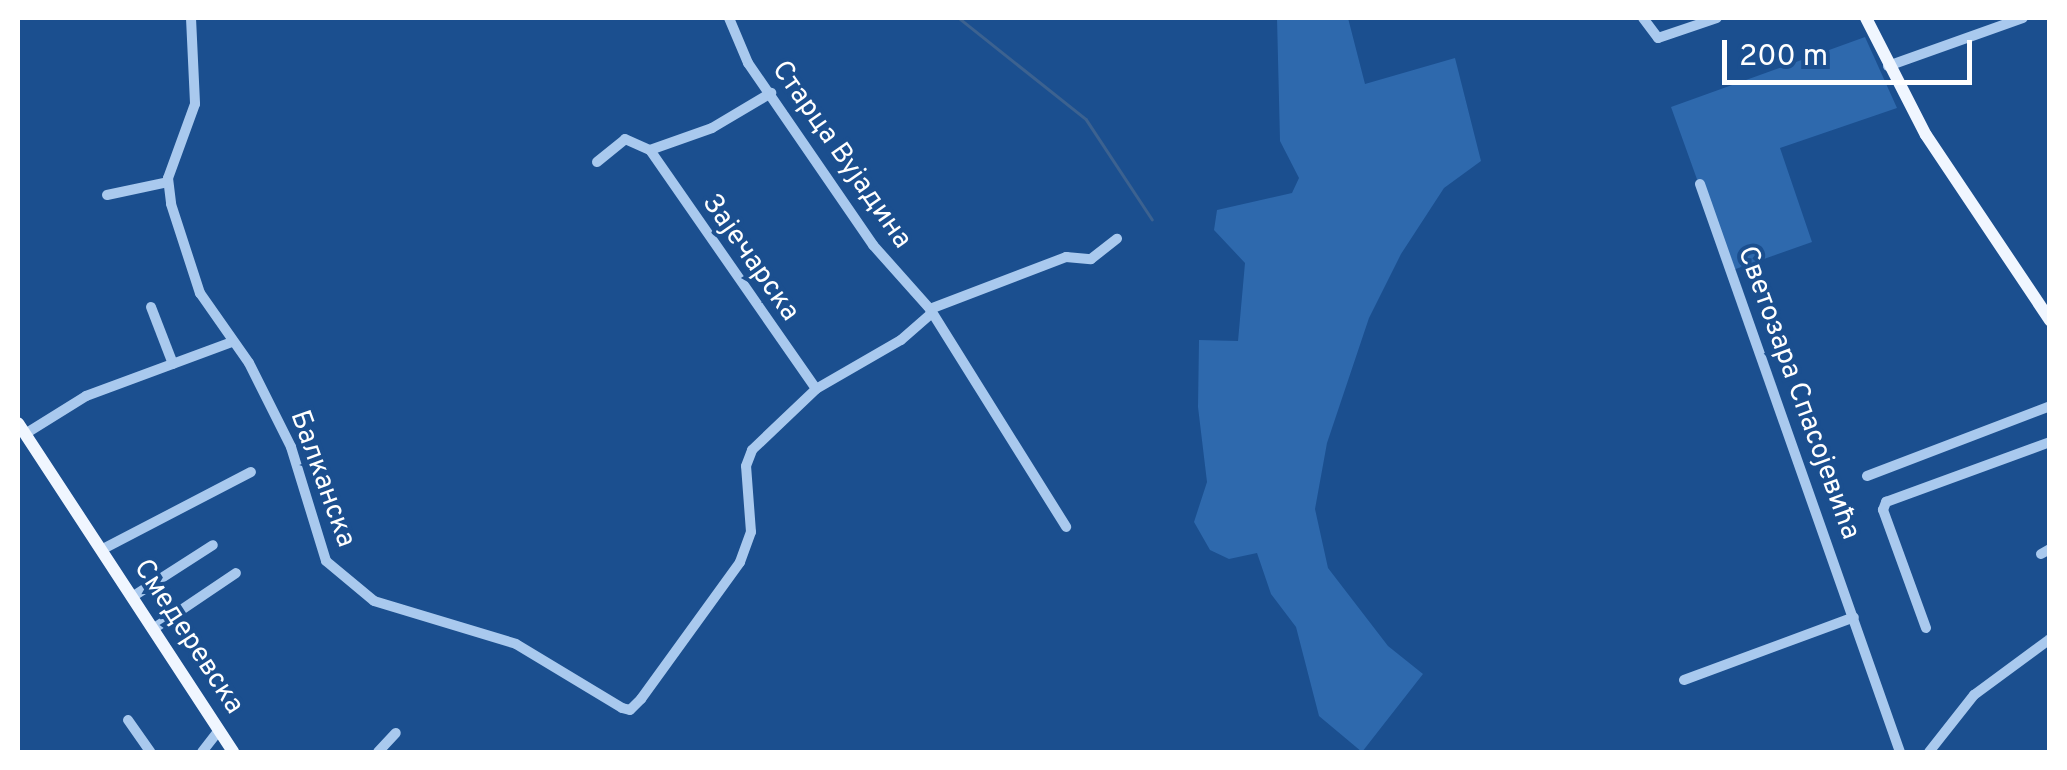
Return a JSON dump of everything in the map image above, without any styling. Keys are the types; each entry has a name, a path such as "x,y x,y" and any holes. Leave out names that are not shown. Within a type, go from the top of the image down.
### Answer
{"main road":[{"path":"1866,18 1936,151 2050,320"},
{"name":"Смедеревска","path":"20,427 232,752"}],"street":[{"path":"107,195 168,182 195,104 191,18"},
{"name":"Старца Вујадина","path":"729,18 742,53 873,245 931,311 1066,528"},
{"path":"1644,18 1658,38 1717,18"},
{"path":"1888,66 2023,18"},
{"path":"597,162 626,139 650,150 712,128 770,94"},
{"name":"Зајечарска","path":"650,150 816,389"},
{"name":"Балканска","path":"168,182 200,293 291,447 326,561 374,601 516,644 630,710 740,562 750,532 748,458 816,389"},
{"name":"Светозара Спасојевића","path":"1700,184 1900,752"},
{"path":"816,389 901,340 931,311 1066,257 1092,259 1117,239"},
{"path":"151,307 173,364"},
{"path":"20,427 78,399 232,342"},
{"path":"1868,476 2050,406"},
{"path":"1926,628 1883,510 1886,502 2050,442"},
{"path":"101,550 251,472"},
{"path":"132,597 213,545"},
{"path":"153,629 236,573"},
{"path":"1684,680 1854,617"},
{"path":"1929,752 1974,696 2050,639"},
{"path":"128,720 150,752"},
{"path":"202,752 220,730"},
{"path":"378,752 396,733"}],"shaded area":[{"path":"1277,18 1348,18 1365,84 1455,58 1481,161 1444,188 1401,254 1369,318 1327,443 1315,509 1328,568 1388,646 1423,674 1362,752 1319,716 1296,627 1271,594 1257,553 1229,559 1210,550 1194,522 1207,482 1198,407 1199,340 1238,341 1245,263 1214,230 1217,210 1292,193 1299,178 1280,141"},
{"path":"1865,37 1897,108 1780,148 1812,242 1730,271 1671,107"}],"waterway":[{"path":"959,18 1086,119 1152,219"}]}
